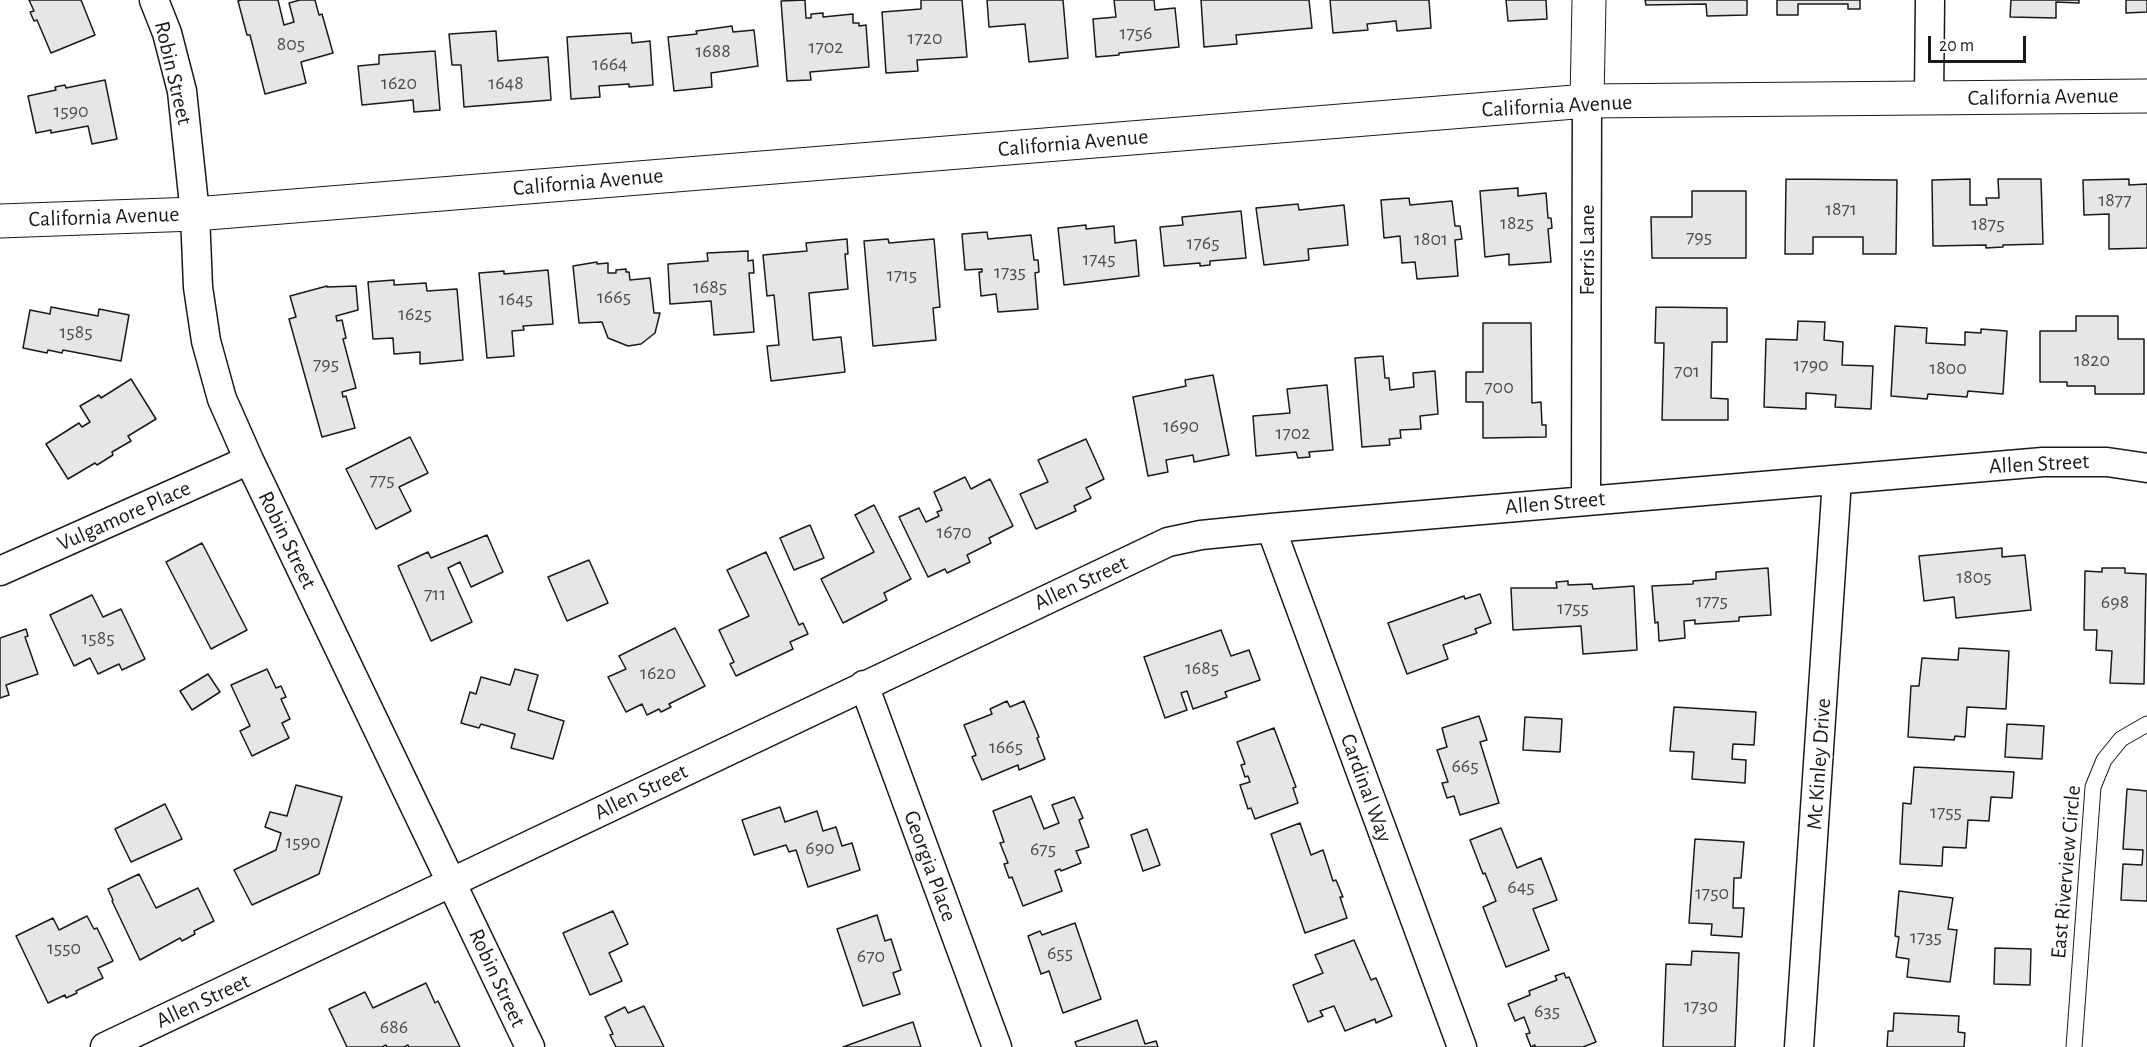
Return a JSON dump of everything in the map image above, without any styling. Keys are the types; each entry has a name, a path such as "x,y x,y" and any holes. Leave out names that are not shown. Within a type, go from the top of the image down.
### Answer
{"street":[{"name":"Robin Street","path":"154,0 167,33 182,91 195,214 198,287 206,341 222,399 249,460 530,1047"},
{"name":"Ferris Lane","path":"1586,500 1589,0"},
{"path":"1929,98 1930,0"},
{"name":"California Avenue","path":"0,221 195,214 1587,101 2147,96"},
{"name":"Vulgamore Place","path":"0,571 249,460"},
{"name":"Allen Street","path":"105,1047 1168,542 1201,535 1271,528 2043,462 2107,462 2147,468"},
{"name":"Mc Kinley Drive","path":"1799,1047 1837,480"},
{"name":"Cardinal Way","path":"1271,528 1462,1047"},
{"name":"Georgia Place","path":"864,685 997,1047"}],"lane":[{"name":"East Riverview Circle","path":"2074,1047 2093,787 2104,760 2121,740 2147,724"}],"building":[{"path":"29,0 81,0 95,35 51,53 37,20 34,21 30,12 34,11"},
{"path":"278,0 284,25 294,22 289,3 315,0 319,15 322,14 333,53 301,62 306,83 265,94 250,35 247,35 238,1"},
{"path":"805,0 806,18 811,18 811,14 823,13 823,17 853,14 853,23 859,23 859,26 866,25 869,67 810,72 811,80 787,81 781,1"},
{"path":"921,0 962,0 967,57 917,60 918,71 886,73 882,12 921,9"},
{"path":"987,0 1063,0 1068,58 1029,62 1025,24 989,27"},
{"path":"1114,0 1154,0 1155,10 1175,8 1179,47 1096,57 1093,19 1116,17"},
{"path":"1201,0 1309,0 1312,28 1236,35 1237,44 1204,47"},
{"path":"1330,0 1429,0 1431,28 1397,31 1396,21 1367,24 1368,30 1333,33"},
{"path":"1506,0 1546,0 1547,19 1508,21"},
{"path":"1645,0 1747,0 1747,15 1707,16 1706,4 1646,5"},
{"path":"1777,0 1860,0 1860,9 1848,9 1848,4 1798,4 1798,15 1777,15"},
{"path":"2011,0 2079,0 2079,3 2056,2 2056,18 2010,17"},
{"path":"2126,0 2147,0 2147,12 2126,13"},
{"path":"732,26 733,32 754,30 758,66 711,73 712,87 674,91 668,37 697,34 696,31"},
{"path":"496,31 498,61 548,57 551,100 464,107 461,65 452,65 449,34"},
{"path":"631,33 632,43 650,41 653,85 599,86 600,97 571,99 567,37"},
{"path":"435,51 440,110 414,112 413,100 362,105 358,66 379,64 379,55"},
{"path":"105,80 117,139 92,144 88,126 51,133 51,130 36,133 28,96 56,90 55,87 65,85 66,88"},
{"path":"1786,179 1897,180 1896,254 1863,254 1863,237 1813,237 1813,254 1785,254"},
{"path":"1970,179 1970,205 1987,205 1986,198 1999,198 1998,179 2041,179 2043,244 2003,245 2003,247 1986,248 1986,245 1933,246 1932,180"},
{"path":"2129,179 2129,185 2147,184 2147,248 2109,249 2109,214 2084,215 2083,180"},
{"path":"1518,188 1518,196 1546,193 1548,218 1551,218 1552,228 1548,229 1551,262 1509,265 1509,254 1485,257 1480,191"},
{"path":"1692,191 1746,191 1746,258 1652,258 1651,217 1692,217"},
{"path":"1409,198 1410,205 1452,201 1455,226 1460,226 1462,239 1455,240 1458,276 1417,279 1415,262 1402,263 1400,236 1384,238 1381,200"},
{"path":"1298,204 1299,210 1344,205 1348,245 1308,249 1309,260 1264,265 1256,208"},
{"path":"1241,211 1246,258 1210,261 1210,265 1200,266 1200,263 1164,266 1160,227 1183,225 1182,217"},
{"path":"1086,225 1086,229 1114,226 1115,243 1136,240 1139,276 1064,285 1058,228"},
{"path":"987,232 988,239 1031,235 1034,260 1038,260 1039,272 1035,273 1038,309 998,312 996,294 981,296 979,272 982,272 982,269 965,270 962,234"},
{"path":"847,239 848,254 845,254 848,289 809,293 813,340 841,337 845,372 771,381 767,346 779,345 774,295 767,296 763,255 807,251 806,243"},
{"path":"888,239 889,243 934,239 940,307 933,308 936,340 873,346 864,241"},
{"path":"748,251 748,261 753,260 754,273 749,273 754,332 714,335 711,301 670,304 668,264 708,261 707,253"},
{"path":"597,262 597,264 608,263 608,273 626,269 630,280 650,278 654,313 660,313 655,333 641,344 628,346 608,338 602,322 579,323 573,266"},
{"path":"548,270 553,324 523,326 524,330 512,331 514,356 487,358 479,273 504,271 504,274"},
{"path":"394,280 394,285 426,283 427,291 457,289 463,360 420,364 420,352 394,354 393,338 373,339 368,282"},
{"path":"327,286 356,286 358,310 336,316 337,321 342,320 346,338 343,339 356,388 342,392 343,397 346,396 355,428 322,437 289,319 296,317 290,296"},
{"path":"51,307 98,316 99,309 129,315 121,361 63,350 62,353 48,350 47,353 23,348 30,310 50,314"},
{"path":"1656,307 1727,308 1727,342 1712,342 1711,398 1728,399 1728,420 1662,420 1664,343 1655,343"},
{"path":"2076,316 2118,316 2118,339 2144,339 2144,394 2095,394 2095,386 2067,386 2067,382 2040,382 2040,331 2076,331"},
{"path":"1798,321 1825,322 1824,340 1843,342 1842,365 1873,366 1871,409 1835,407 1836,395 1806,393 1806,409 1764,407 1766,339 1797,340"},
{"path":"1483,323 1531,323 1532,403 1541,402 1542,425 1546,425 1546,437 1483,438 1483,402 1466,402 1466,372 1483,372"},
{"path":"1895,326 1927,328 1926,343 1965,345 1965,332 1981,333 1981,329 2007,331 2003,394 1968,391 1967,397 1928,394 1927,399 1891,396"},
{"path":"1383,356 1385,378 1389,378 1390,390 1414,387 1413,373 1435,371 1438,414 1420,416 1421,429 1400,430 1401,438 1389,439 1390,445 1362,447 1355,358"},
{"path":"1213,375 1229,455 1194,462 1193,455 1166,460 1168,472 1148,476 1133,397 1186,386 1185,380"},
{"path":"131,379 156,419 128,436 131,441 112,452 113,455 68,479 46,444 79,423 82,427 90,422 80,406 99,395 101,398"},
{"path":"1327,385 1333,450 1309,452 1310,457 1298,458 1296,452 1256,456 1253,416 1290,413 1287,389"},
{"path":"410,437 428,473 399,487 411,511 376,529 346,469"},
{"path":"1086,439 1104,479 1086,488 1091,498 1074,506 1076,511 1036,529 1020,494 1048,482 1038,460"},
{"path":"965,477 971,489 990,479 1013,526 989,538 991,543 967,555 970,562 947,573 945,569 928,577 899,517 919,508 926,522 939,516 937,512 942,510 934,492"},
{"path":"874,505 911,579 884,593 887,600 843,623 821,579 874,552 855,515"},
{"path":"810,525 824,558 794,570 780,538"},
{"path":"487,535 503,572 471,587 460,562 448,568 472,622 431,641 398,566 428,552 431,558"},
{"path":"202,543 247,630 211,649 166,562"},
{"path":"2002,548 2002,557 2025,555 2031,610 1956,618 1954,597 1924,601 1919,556"},
{"path":"766,552 799,625 803,623 808,634 790,642 793,649 736,676 730,664 734,662 719,630 749,616 727,570"},
{"path":"589,560 608,603 567,621 548,577"},
{"path":"1768,568 1771,615 1739,617 1739,621 1695,624 1695,620 1684,621 1685,638 1659,641 1652,586 1693,584 1693,581 1716,579 1716,572"},
{"path":"2102,568 2125,568 2125,573 2146,574 2144,684 2110,683 2112,651 2096,650 2097,630 2084,630 2085,571 2102,572"},
{"path":"1568,581 1568,585 1592,584 1593,589 1634,586 1637,650 1583,654 1581,626 1513,630 1511,588 1557,588 1556,582"},
{"path":"1480,594 1491,623 1475,629 1477,633 1443,645 1448,659 1407,674 1388,623 1464,596 1465,599"},
{"path":"92,595 103,617 121,609 145,659 122,670 119,664 98,674 90,658 74,666 50,615"},
{"path":"675,628 705,686 669,704 671,707 661,712 659,709 647,715 642,704 626,712 608,677 626,669 619,656"},
{"path":"26,629 28,636 25,637 38,674 6,685 9,695 0,698 0,638"},
{"path":"1221,630 1231,656 1249,650 1260,680 1225,692 1227,697 1193,709 1187,691 1181,693 1187,710 1165,718 1144,657"},
{"path":"1959,648 2009,651 2006,709 1967,707 1965,737 1955,736 1954,740 1908,737 1911,686 1919,686 1922,658 1958,660"},
{"path":"267,669 276,688 281,686 286,697 281,699 290,719 282,723 289,738 252,756 240,731 250,726 231,685"},
{"path":"515,669 538,675 528,710 564,721 553,759 511,748 515,734 481,724 479,728 461,723 470,692 476,694 481,677 510,685"},
{"path":"208,674 220,692 192,710 180,691"},
{"path":"1007,701 1010,707 1024,701 1039,737 1037,738 1045,759 1019,770 1018,765 982,780 972,757 976,755 964,725 992,714 990,709"},
{"path":"1674,707 1756,712 1754,745 1733,744 1732,759 1746,760 1745,783 1692,779 1694,752 1670,751"},
{"path":"1479,716 1487,740 1480,742 1499,803 1460,815 1454,796 1447,798 1442,783 1448,782 1437,750 1447,747 1442,728"},
{"path":"1525,717 1562,719 1560,752 1523,750"},
{"path":"2007,724 2044,726 2042,759 2005,757"},
{"path":"1274,728 1296,787 1293,788 1298,803 1255,819 1251,808 1248,809 1240,785 1250,782 1248,776 1245,777 1241,765 1245,764 1237,742"},
{"path":"1914,767 2014,772 2012,798 1991,797 1989,821 1968,820 1966,848 1943,847 1942,866 1900,864 1903,803 1911,804"},
{"path":"296,785 342,797 319,874 252,905 234,870 276,850 281,833 265,827 270,812 287,816"},
{"path":"2127,789 2147,791 2147,901 2121,900 2123,864 2142,865 2143,850 2123,849"},
{"path":"1031,796 1044,829 1059,823 1052,805 1074,797 1083,818 1079,820 1089,847 1076,851 1081,863 1055,871 1062,891 1023,906 1012,877 1009,878 1004,864 1008,863 1000,843 1004,842 993,811"},
{"path":"165,804 182,839 131,862 115,829"},
{"path":"780,807 785,822 817,811 823,831 836,827 842,846 852,843 860,870 808,887 796,850 789,852 786,845 754,855 742,820"},
{"path":"1300,823 1311,855 1323,850 1333,881 1336,880 1343,897 1340,897 1347,918 1305,933 1271,834"},
{"path":"1501,828 1517,868 1541,858 1557,900 1533,909 1549,950 1506,967 1483,907 1496,901 1470,840"},
{"path":"1147,829 1160,865 1143,871 1131,835"},
{"path":"1695,839 1744,842 1741,878 1734,878 1733,908 1744,908 1742,937 1711,935 1712,924 1689,923"},
{"path":"139,874 156,908 198,888 214,921 194,931 195,934 182,941 180,938 140,960 108,889"},
{"path":"1899,891 1953,898 1948,929 1957,930 1950,982 1907,977 1909,959 1896,957 1899,937 1895,936"},
{"path":"613,911 628,944 609,953 622,981 590,995 563,933"},
{"path":"877,915 885,941 891,939 901,970 893,973 900,994 863,1006 837,929"},
{"path":"87,916 94,929 97,928 113,961 98,968 103,978 66,998 65,995 48,1003 16,936 53,918 59,930"},
{"path":"1075,923 1101,999 1063,1013 1049,971 1041,974 1028,936 1040,931 1042,935"},
{"path":"1354,940 1371,980 1376,978 1392,1016 1376,1023 1375,1019 1345,1031 1334,1006 1320,1011 1323,1016 1308,1022 1293,985 1323,973 1315,955"},
{"path":"1995,948 2031,949 2030,985 1994,984"},
{"path":"1692,951 1739,953 1735,1047 1663,1047 1666,964 1691,965"},
{"path":"1564,973 1566,978 1569,977 1596,1042 1583,1047 1535,1047 1535,1045 1531,1047 1526,1034 1530,1033 1524,1017 1515,1021 1508,1004 1530,995 1529,991 1557,980 1555,976"},
{"path":"426,983 435,1003 438,1001 460,1047 409,1047 408,1045 387,1047 386,1045 347,1047 329,1009 365,992 373,1008"},
{"path":"644,1006 664,1047 616,1047 605,1017 625,1007 628,1013"},
{"path":"1894,1013 1959,1016 1958,1032 1965,1033 1964,1047 1887,1047 1888,1031 1893,1031"},
{"path":"1137,1020 1145,1044 1156,1041 1158,1047 1077,1047 1075,1042"},
{"path":"913,1022 921,1047 843,1047 904,1025"}]}
